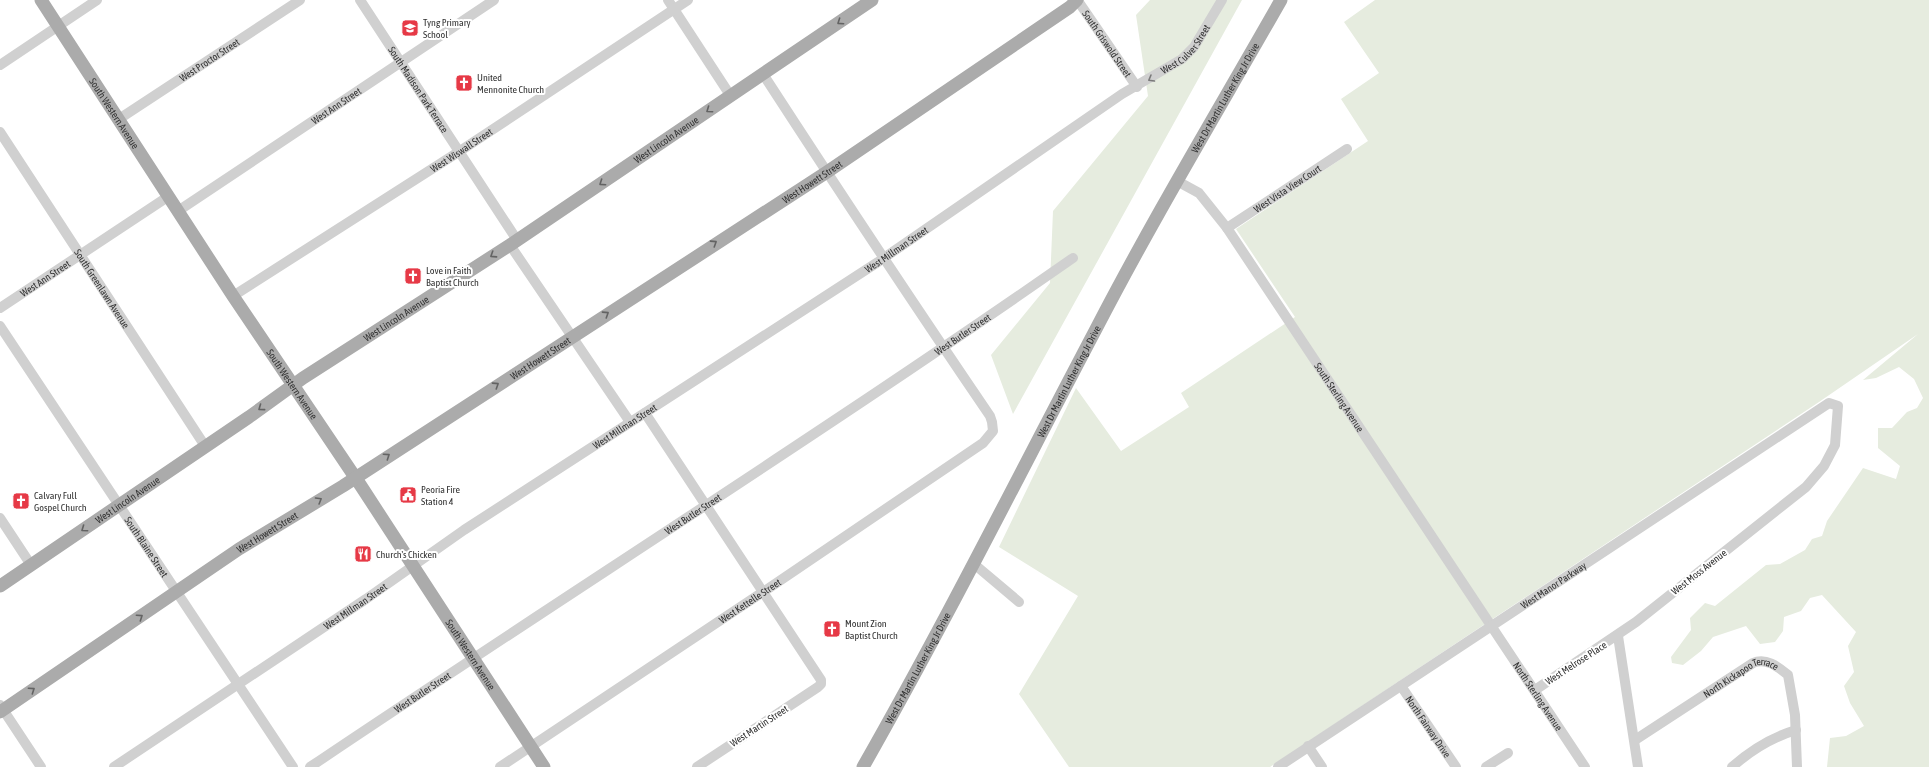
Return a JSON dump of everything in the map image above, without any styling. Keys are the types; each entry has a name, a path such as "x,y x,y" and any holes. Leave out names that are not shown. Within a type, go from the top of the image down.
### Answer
{"main road":[{"name":"South Western Avenue","path":"41,0 233,296 355,478 544,767"},
{"name":"West Lincoln Avenue","path":"0,586 292,385 514,242 872,0"},
{"name":"West Howett Street","path":"1,709 178,592 239,549 355,478 827,172 1078,0"},
{"name":"West Dr Martin Luther King Jr Drive","path":"863,767 974,564 1096,329 1177,181 1281,0"}],"street":[{"path":"0,65 97,0"},
{"name":"West Proctor Street","path":"119,119 300,0"},
{"name":"South Madison Park Terrace","path":"360,0 460,151 572,336 630,422"},
{"name":"West Ann Street","path":"178,211 494,0"},
{"path":"668,0 730,95"},
{"name":"West Wiswall Street","path":"233,296 460,151 688,0"},
{"name":"South Griswold Street","path":"1078,0 1137,87"},
{"name":"West Culver Street","path":"1137,87 1188,54 1194,47 1222,0"},
{"path":"763,74 885,257 943,348"},
{"name":"West Millman Street","path":"114,767 366,599 412,565 885,257 1122,94 1137,87"},
{"name":"South Greenlawn Avenue","path":"0,132 205,446"},
{"name":"West Vista View Court","path":"1227,228 1347,149"},
{"name":"South Sterling Avenue","path":"1177,181 1199,193 1227,228 1492,624"},
{"name":"West Ann Street","path":"0,308 169,196"},
{"name":"West Butler Street","path":"310,767 473,657 707,506 943,348 1073,258"},
{"name":"South Blaine Street","path":"0,326 178,592 292,767"},
{"name":"West Kettelle Street","path":"500,767 983,443 993,429 991,418 943,348"},
{"name":"West Manor Parkway","path":"1278,767 1402,686 1492,624 1829,403"},
{"name":"West Moss Avenue","path":"1618,636 1806,487 1824,466 1835,445 1838,406 1829,403"},
{"path":"645,413 763,592"},
{"path":"0,518 31,564"},
{"path":"974,564 1019,602"},
{"name":"West Martin Street","path":"697,767 821,684 820,680 763,592"},
{"name":"North Sterling Avenue","path":"1492,624 1585,767"},
{"path":"1618,636 1638,767"},
{"name":"West Melrose Place","path":"1535,690 1618,636"},
{"name":"North Kickapoo Terrace","path":"1635,740 1753,663 1760,661 1777,665 1788,675 1792,692 1796,730 1797,767"},
{"name":"North Fairway Drive","path":"1402,686 1456,767"},
{"path":"1,709 40,767"},
{"path":"1732,767 1781,734 1796,730"},
{"path":"1308,746 1322,767"},
{"path":"1486,767 1508,753"}],"shaded area":[{"path":"1150,0 1242,0 1013,414 991,355 1050,283 1053,211 1148,96 1136,15"},
{"path":"1375,0 1929,0 1929,767 1827,767 1830,738 1846,736 1864,726 1850,703 1844,686 1854,672 1848,646 1856,632 1822,595 1810,598 1801,611 1784,617 1783,631 1775,642 1760,644 1746,626 1713,637 1701,651 1683,665 1672,663 1671,657 1691,630 1690,618 1705,603 1715,606 1766,565 1780,564 1805,550 1812,539 1822,536 1827,521 1863,468 1896,479 1900,466 1878,448 1878,428 1892,428 1907,412 1917,408 1923,398 1914,379 1899,367 1876,378 1863,380 1918,334 1819,402 1270,767 1069,767 1019,694 1078,596 999,547 1076,388 1121,451 1189,407 1181,393 1295,317 1236,229 1368,141 1341,99 1379,73 1344,22"}],"place":[{"name":"Tyng Primary School","path":"410,28"},
{"name":"United Mennonite Church","path":"464,83"},
{"name":"Love in Faith Baptist Church","path":"413,276"},
{"name":"Peoria Fire Station 4","path":"408,495"},
{"name":"Calvary Full Gospel Church","path":"21,501"},
{"name":"Church's Chicken","path":"363,554"},
{"name":"Mount Zion Baptist Church","path":"832,629"}]}
